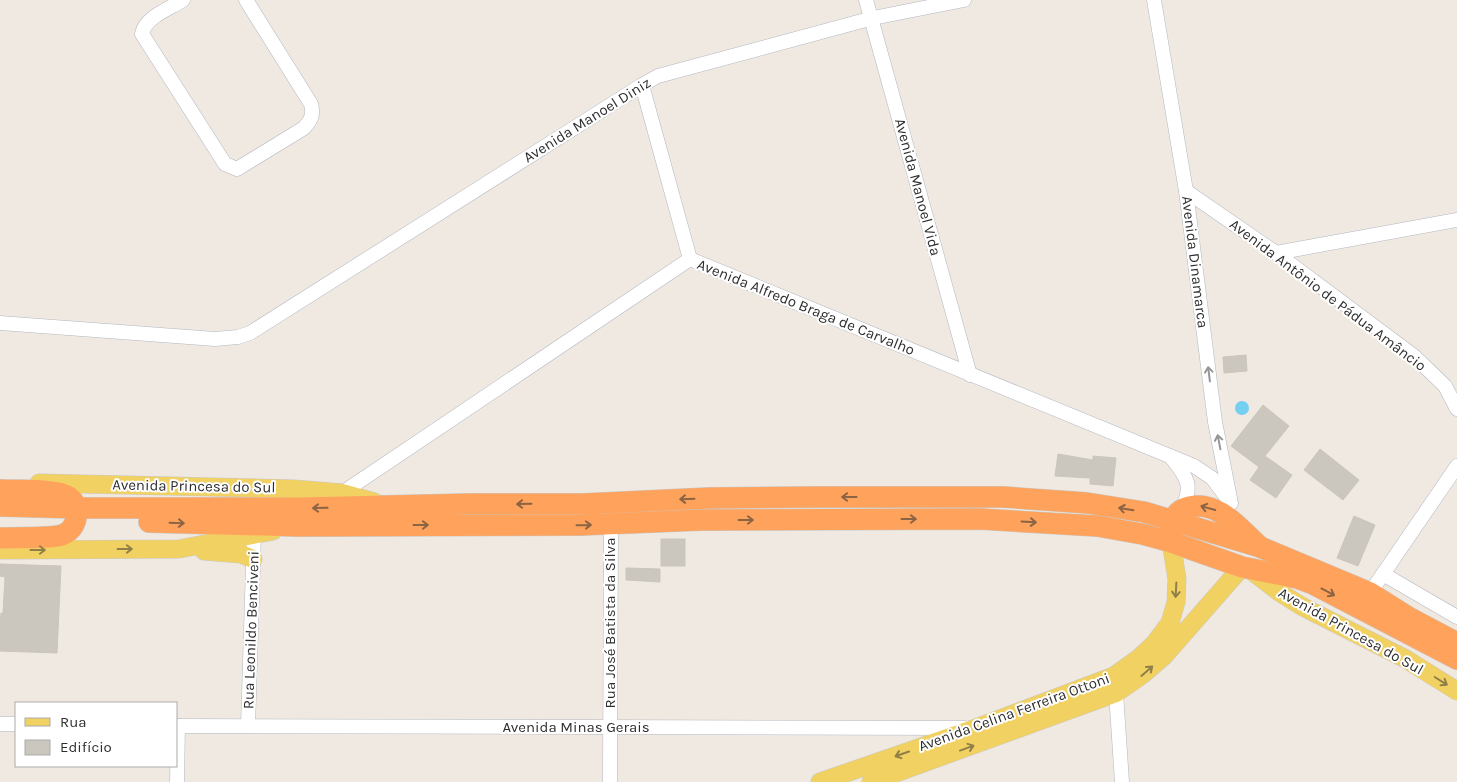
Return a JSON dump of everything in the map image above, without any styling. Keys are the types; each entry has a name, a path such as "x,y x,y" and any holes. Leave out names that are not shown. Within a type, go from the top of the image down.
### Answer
{"highway":[{"path":"0,490 57,492 68,496 74,501 77,514 72,528 61,535 0,538"},
{"path":"0,520 77,514 387,506 583,504 710,498 1003,498 1087,503 1144,512 1178,514 1370,594 1457,643"},
{"path":"0,506 77,514 298,526 611,524 701,520 980,519 1097,526 1142,534 1245,568 1297,578 1313,584 1457,659"},
{"path":"1171,542 1178,514 1190,506 1210,508 1222,513 1237,524 1260,547"}],"main road":[{"name":"Avenida Princesa do Sul","path":"0,481 294,489 342,494 387,506"},
{"path":"179,549 298,526"},
{"name":"Avenida Celina Ferreira Ottoni","path":"820,782 976,728 1114,676 1139,658 1154,644 1170,623 1176,602 1177,579 1171,542"},
{"path":"0,550 179,549 229,552 241,554 253,560"},
{"name":"Avenida Princesa do Sul","path":"1245,568 1278,592 1303,607 1404,658 1457,691"},
{"name":"Avenida Celina Ferreira Ottoni","path":"871,782 1116,693 1142,675 1164,656 1245,568"}],"street":[{"path":"183,0 145,25 142,34 144,40 225,164 233,169 242,167 304,128 311,120 314,112 311,104 246,0"},
{"name":"Avenida Manoel Vida","path":"866,0 873,18 970,375"},
{"name":"Avenida Manoel Diniz","path":"0,323 221,339 250,333 658,76 873,18 964,0"},
{"name":"Avenida Dinamarca","path":"1154,0 1186,191 1215,422 1237,524"},
{"path":"642,85 690,259"},
{"name":"Avenida Antônio de Pádua Amâncio","path":"1186,191 1276,253 1414,356 1445,386 1457,410"},
{"path":"1276,253 1457,220"},
{"name":"Avenida Alfredo Braga de Carvalho","path":"342,494 690,259 1194,466 1204,472 1219,486 1231,503"},
{"path":"1170,457 1188,481 1188,497 1178,514"},
{"path":"1370,594 1457,466"},
{"name":"Rua José Batista da Silva","path":"610,782 611,524"},
{"name":"Rua Leonildo Benciveni","path":"248,726 254,534"},
{"path":"1383,574 1457,617"},
{"path":"1116,693 1122,782"},
{"path":"0,724 15,724"},
{"name":"Avenida Minas Gerais","path":"178,726 976,728"},
{"path":"177,767 177,782"}],"water":[{"path":"1239,401 1245,401 1249,408 1245,415 1239,415 1235,411 1235,405"}],"building":[{"path":"1246,355 1247,371 1224,373 1223,357"},
{"path":"1263,405 1289,426 1265,456 1292,475 1276,498 1250,480 1259,467 1231,446"},
{"path":"1320,449 1359,480 1343,500 1304,470"},
{"path":"1058,454 1093,460 1093,456 1116,458 1113,486 1090,484 1090,478 1055,476"},
{"path":"1354,516 1375,525 1358,566 1337,558"},
{"path":"661,539 685,539 685,566 661,566"},
{"path":"0,564 61,566 57,653 0,651 0,626 1,613 3,613 5,577 0,576"},
{"path":"626,568 660,569 660,582 626,580"}]}
